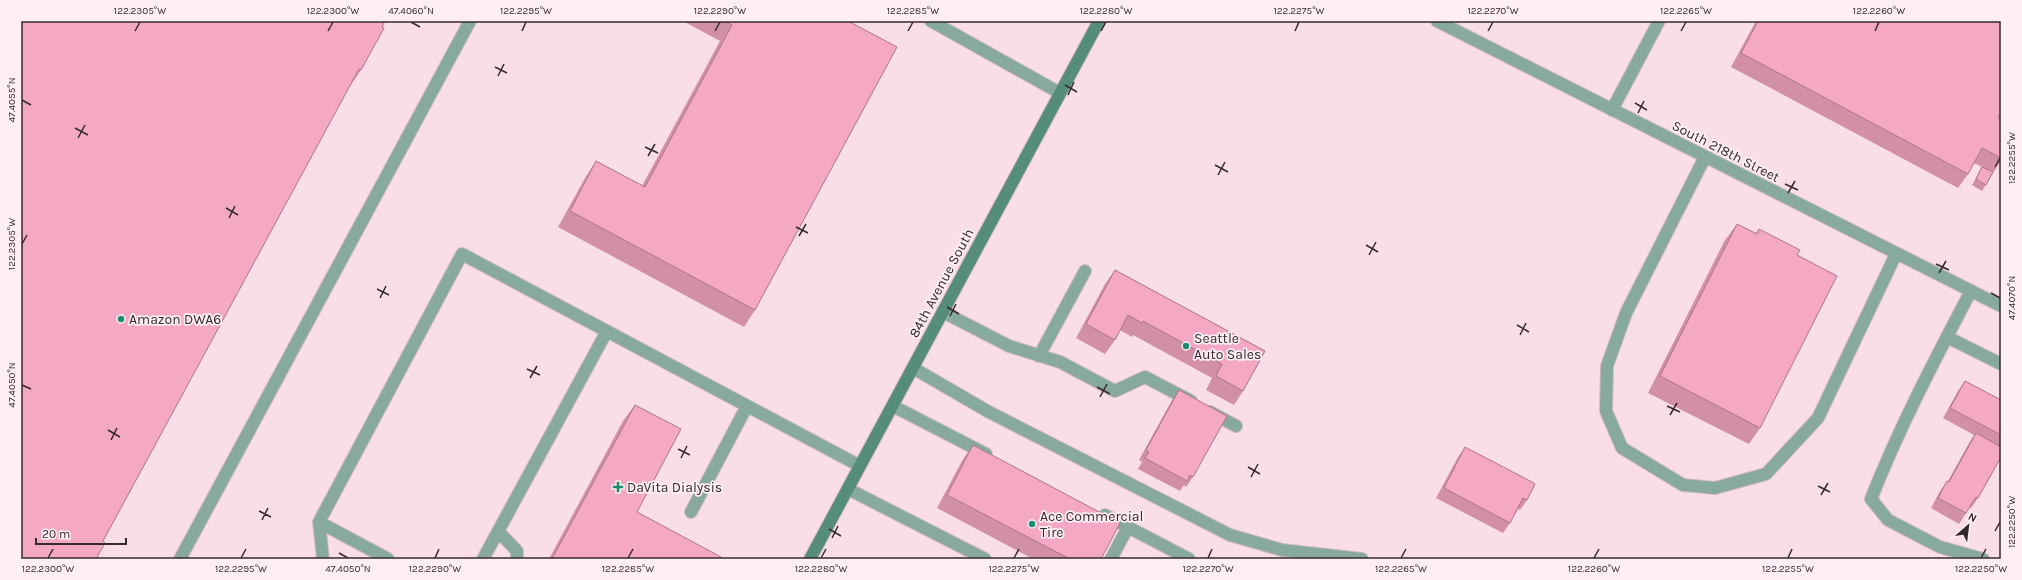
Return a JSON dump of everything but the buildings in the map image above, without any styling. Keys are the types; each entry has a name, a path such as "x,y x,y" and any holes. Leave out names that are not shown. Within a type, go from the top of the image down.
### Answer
{"main road":[{"name":"84th Avenue South","path":"810,559 1099,21"}],"street":[{"path":"180,559 470,21"},
{"path":"931,21 1060,93"},
{"name":"South 218th Street","path":"1437,21 2001,306"},
{"path":"1612,110 1659,21"},
{"path":"1705,157 1626,314 1607,366 1606,410 1622,448 1683,485 1715,488 1766,474 1818,418 1896,254"},
{"path":"323,559 319,522 462,254 860,466"},
{"path":"1039,356 1085,271"},
{"path":"1971,291 1891,450 1871,499 1888,520 1940,546 1983,559"},
{"path":"943,312 1009,346 1060,362 1115,391 1145,376 1236,426"},
{"path":"483,559 607,331"},
{"path":"1947,337 2001,364"},
{"path":"913,368 989,412 1230,535 1282,550 1362,559"},
{"path":"691,512 747,406"},
{"path":"893,406 996,459"},
{"path":"848,489 985,559"},
{"path":"1093,509 1189,559"},
{"path":"319,522 388,559"},
{"path":"1111,559 1128,527"},
{"path":"498,531 516,551 517,559"}],"place":[{"name":"Amazon DWA6","path":"121,319"},
{"name":"Seattle Auto Sales","path":"1186,346"},
{"name":"DaVita Dialysis","path":"618,487"},
{"name":"Ace Commercial Tire","path":"1032,524"}]}
